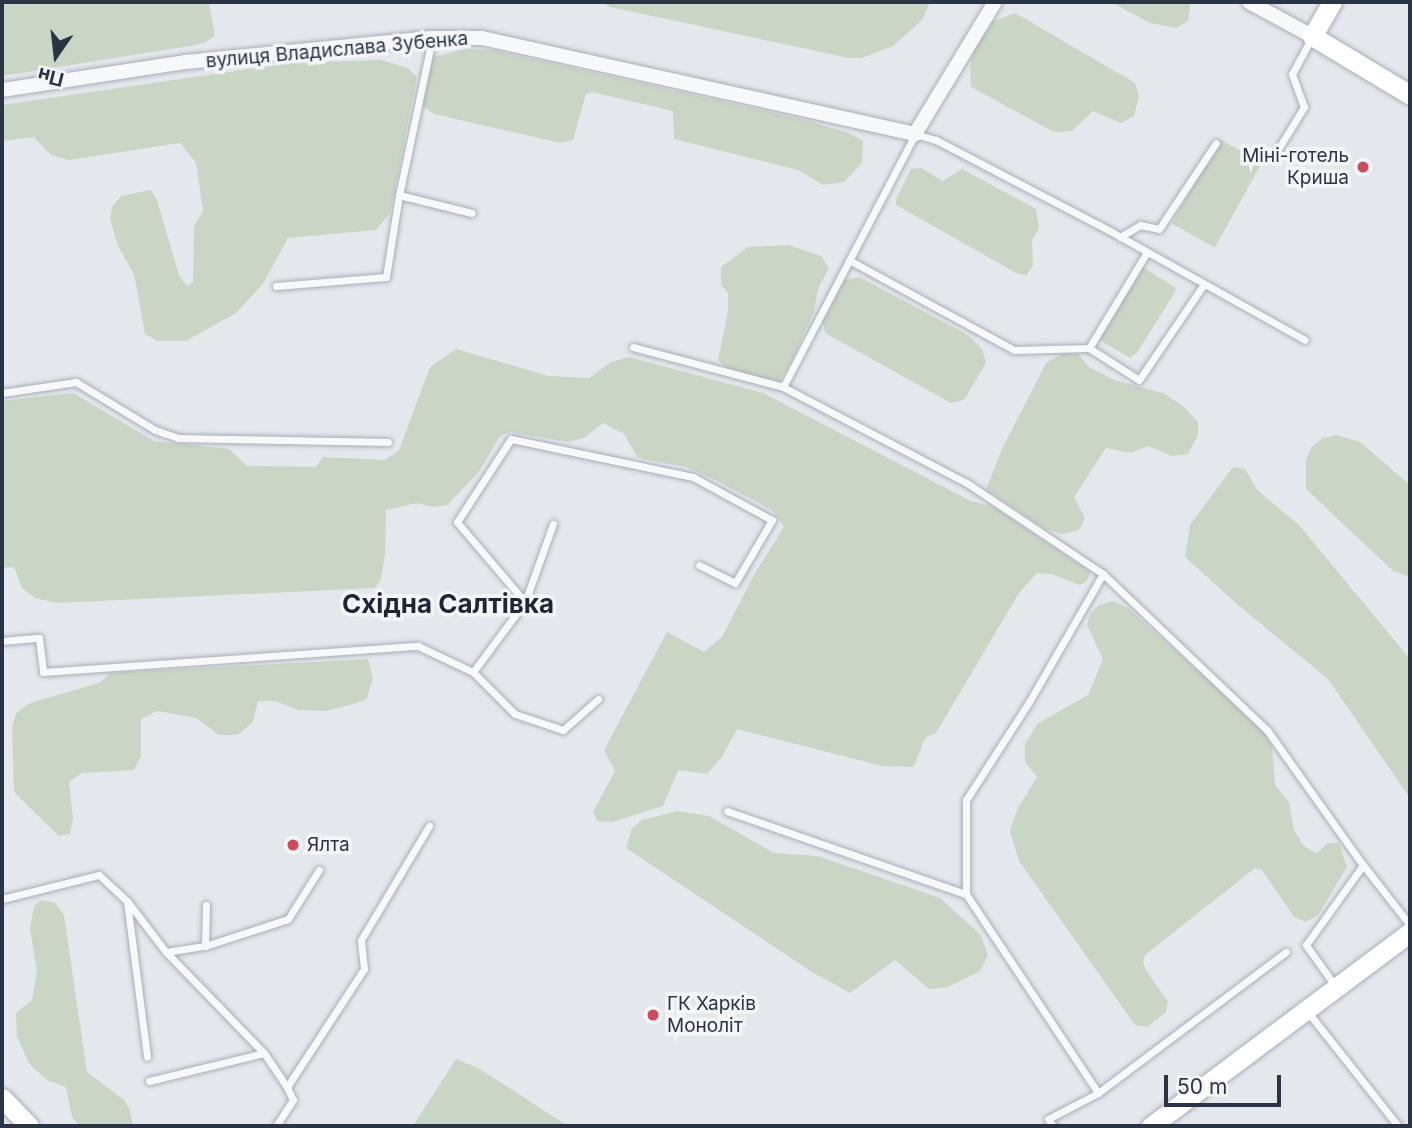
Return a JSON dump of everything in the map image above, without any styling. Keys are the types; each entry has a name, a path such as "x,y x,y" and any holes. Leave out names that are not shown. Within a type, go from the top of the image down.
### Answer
{"street":[{"path":"915,134 995,2"},
{"path":"1249,2 1410,95"},
{"path":"1312,36 1332,2"},
{"name":"вулиця Владислава Зубенка","path":"2,90 186,62 432,38 482,38 915,134"},
{"path":"1151,1126 1410,932"},
{"path":"2,1098 29,1126"}],"lane":[{"path":"1277,151 1304,107 1292,75 1312,36"},
{"path":"276,286 386,277 399,195 432,38"},
{"path":"783,387 915,134 936,140 1120,237 1305,340"},
{"path":"1120,237 1140,225 1158,229 1216,143"},
{"path":"399,195 472,213"},
{"path":"1089,348 1147,252"},
{"path":"849,260 1014,350 1089,348 1139,380 1204,284"},
{"path":"632,347 783,387 967,483 1103,574 1267,730 1363,865 1410,925"},
{"path":"2,393 76,382 155,430 178,438 388,442"},
{"path":"525,602 457,522 511,439 693,477 772,520 734,583 699,565"},
{"path":"473,672 525,602 553,524"},
{"path":"1098,1093 966,894 966,800 1029,702 1103,574"},
{"path":"2,641 39,638 43,672 418,646 473,672 514,714 563,730 598,699"},
{"path":"727,811 966,894"},
{"path":"287,1087 363,969 361,940 429,826"},
{"path":"1337,988 1306,944 1363,865"},
{"path":"166,953 205,946 288,919 319,870"},
{"path":"2,899 99,875 127,901 166,953 264,1053 293,1100 276,1126"},
{"path":"127,901 147,1057"},
{"path":"205,946 206,905"},
{"path":"1053,1126 1048,1119 1098,1093 1286,952"},
{"path":"1307,1011 1398,1126"},
{"path":"149,1081 264,1053"}],"green space":[{"path":"16,2 209,2 215,36 204,43 190,46 2,76 2,5"},
{"path":"601,2 930,2 922,20 893,46 862,58 849,58 610,7"},
{"path":"1111,2 1190,2 1188,21 1176,28 1150,23"},
{"path":"1015,13 1135,83 1139,96 1134,116 1121,123 1093,111 1072,131 1054,132 971,87 970,65 974,50 992,22"},
{"path":"465,49 492,50 805,120 849,133 863,141 862,163 844,182 823,185 798,170 674,139 673,111 592,92 586,94 573,140 560,143 434,114 422,105 433,57"},
{"path":"381,60 408,68 417,77 390,213 376,230 288,238 263,284 236,313 186,341 157,341 145,334 134,274 118,246 110,219 112,207 121,196 151,190 157,200 179,275 187,286 193,282 194,226 203,211 196,163 180,143 69,160 51,155 34,137 2,141 2,105 291,63"},
{"path":"1219,139 1262,163 1215,248 1172,224"},
{"path":"921,168 943,181 962,169 1036,209 1039,228 1032,240 1033,266 1026,275 1018,274 896,205 896,199 911,169"},
{"path":"788,245 821,256 829,268 818,289 814,312 790,364 778,382 726,368 718,360 728,311 728,293 721,284 721,267 748,247"},
{"path":"1143,267 1176,288 1137,353 1130,358 1101,341 1100,335"},
{"path":"859,277 968,335 982,349 986,363 964,400 951,403 825,333 823,322 844,280"},
{"path":"456,349 549,376 589,378 611,362 629,357 763,393 971,501 994,507 1090,572 1087,581 1080,585 1051,574 1037,573 1019,593 936,733 925,738 914,767 882,766 737,729 722,757 707,774 678,770 663,806 612,822 597,821 593,812 615,771 604,750 667,632 704,652 722,637 755,573 784,527 772,510 713,479 686,467 638,458 624,434 603,423 584,438 568,442 510,432 500,436 478,473 447,505 433,507 417,503 386,510 385,555 381,579 375,588 56,603 35,598 22,588 14,567 2,568 2,401 73,393 154,441 229,449 247,466 316,467 323,457 385,460 399,450 430,367"},
{"path":"1065,352 1078,354 1089,367 1114,380 1163,393 1183,406 1198,422 1198,435 1188,454 1172,456 1148,446 1131,453 1106,448 1074,497 1085,518 1079,530 1063,534 1045,529 986,489 1002,449 1046,363"},
{"path":"1337,435 1360,442 1410,485 1410,577 1393,571 1306,489 1306,460 1312,446 1323,438"},
{"path":"1233,467 1245,469 1257,490 1299,525 1410,659 1410,798 1328,679 1238,605 1185,557 1190,525"},
{"path":"1113,601 1128,608 1259,726 1272,745 1275,785 1289,802 1294,830 1303,845 1316,854 1328,843 1339,843 1347,867 1319,914 1306,922 1294,917 1262,870 1255,868 1145,955 1143,962 1146,970 1168,1002 1165,1013 1147,1027 1135,1025 1019,861 1010,831 1017,810 1037,777 1025,762 1025,744 1037,724 1088,695 1103,659 1087,625 1090,614 1099,605"},
{"path":"368,659 373,678 367,698 326,711 299,710 275,701 258,701 253,722 237,735 219,735 196,718 157,711 141,719 141,756 134,770 82,773 69,782 73,818 70,834 59,836 14,792 12,727 16,713 30,703 99,683 111,673"},
{"path":"678,811 709,816 774,853 818,856 940,898 981,935 988,956 980,971 948,987 929,989 895,960 850,993 812,972 626,848 632,828 642,820"},
{"path":"42,900 55,903 64,915 87,1072 124,1100 130,1110 133,1126 80,1126 72,1117 66,1087 47,1080 30,1065 17,1037 16,1013 32,1000 37,971 30,929 34,906"},
{"path":"456,1059 478,1068 568,1126 413,1126"}],"place":[{"name":"Міні-готель Криша","path":"1363,167"},
{"name":"Ялта","path":"293,845"},
{"name":"ГК Харків Моноліт","path":"653,1015"}],"district":[{"name":"Східна Салтівка","path":"448,604"}]}
